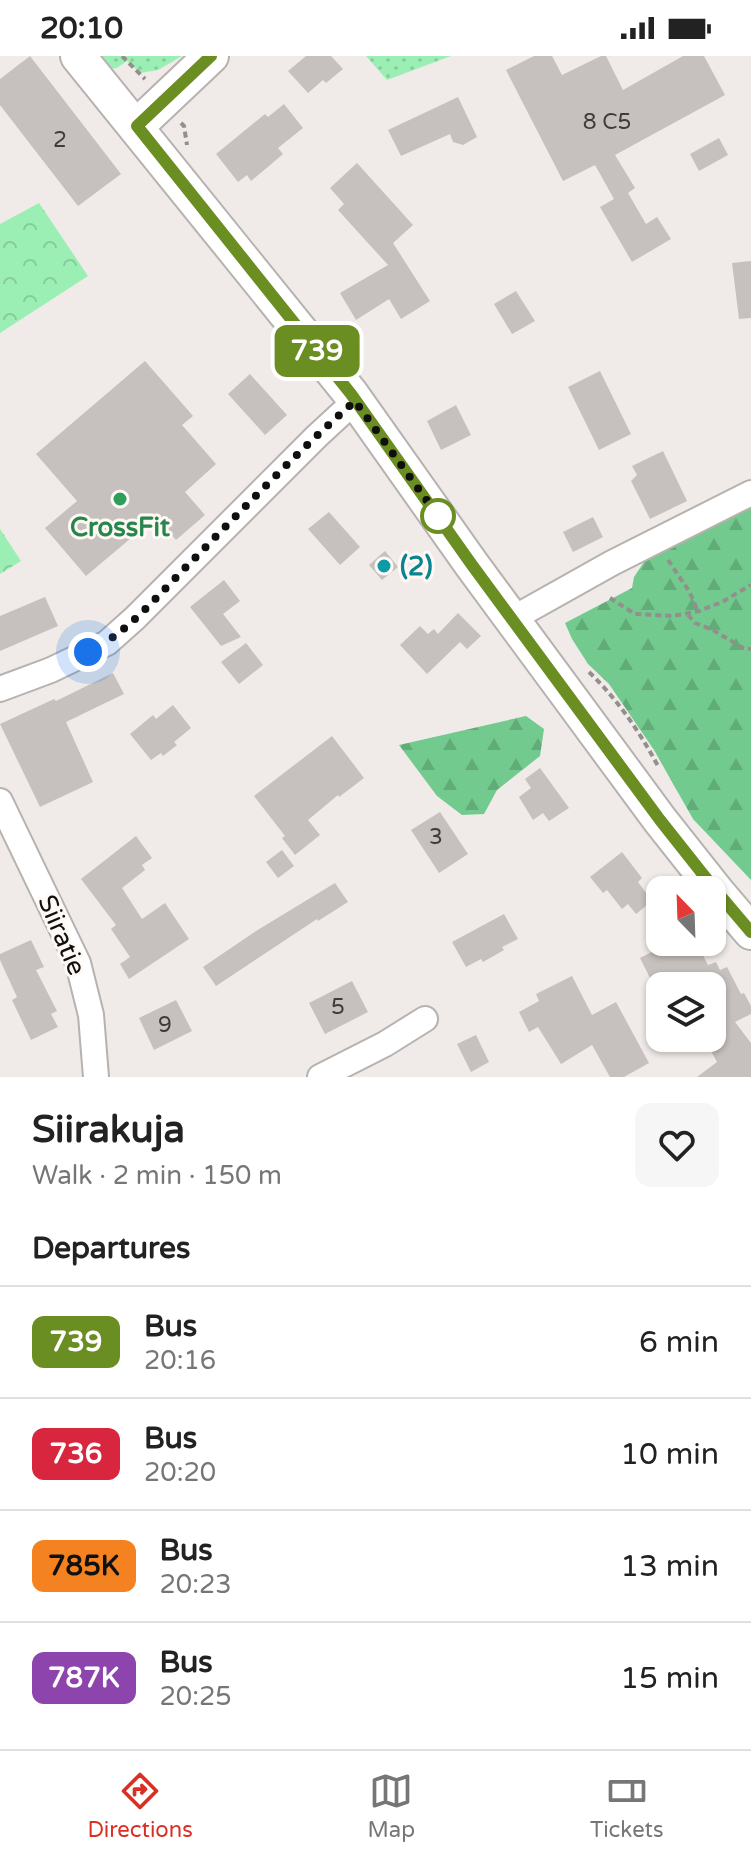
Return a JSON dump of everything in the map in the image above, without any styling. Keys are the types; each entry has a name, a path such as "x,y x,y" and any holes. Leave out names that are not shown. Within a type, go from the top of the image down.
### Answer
{"street":[{"path":"78,56 355,401 678,844 751,932"},
{"path":"137,126 211,56"},
{"path":"0,689 51,670 107,643 355,401"},
{"path":"512,619 612,563 751,493"},
{"name":"Siiratie","path":"0,801 78,963 91,1015 96,1077"},
{"path":"320,1077 385,1044 425,1019"}],"path":[{"path":"122,56 140,73"},
{"path":"655,541 699,611"},
{"path":"610,598 635,614 673,616 722,602 751,585"},
{"path":"687,614 695,623 743,648 751,649"}],"green space":[{"path":"96,56 182,56 158,70 140,73 127,61 110,69"},
{"path":"366,56 451,56 387,80"},
{"path":"39,203 88,276 0,333 0,224"},
{"path":"751,507 751,880 693,819 654,750 609,684 588,664 565,623 632,588 634,577 644,562"},
{"path":"0,529 21,561 0,574"},
{"path":"526,716 544,729 540,756 497,790 484,814 462,815 437,796 399,745"}],"building":[{"path":"30,56 121,174 78,206 0,105 0,79"},
{"path":"306,56 331,56 343,69 308,93 288,71"},
{"path":"534,56 552,56 562,75 606,56 623,90 683,56 704,56 725,95 615,155 635,188 628,193 646,224 657,217 671,239 632,262 600,207 614,199 595,165 563,181 506,70"},
{"path":"458,97 477,137 463,145 453,142 450,134 401,156 388,130"},
{"path":"284,104 303,128 278,148 283,154 251,181 247,175 238,182 216,154 265,114 268,117"},
{"path":"719,138 728,155 699,171 690,154"},
{"path":"357,163 413,225 393,243 430,301 401,319 389,299 356,320 340,293 388,265 338,210 344,204 330,188"},
{"path":"751,261 751,318 739,319 732,263"},
{"path":"516,291 535,321 512,334 494,304"},
{"path":"145,361 193,416 182,425 216,464 185,492 205,515 176,540 156,517 86,576 45,528 77,501 36,454"},
{"path":"600,371 631,434 599,450 568,387"},
{"path":"250,374 287,415 265,435 228,394"},
{"path":"456,405 471,435 441,450 427,421"},
{"path":"663,451 687,501 650,519 631,481 637,475 632,466"},
{"path":"329,512 360,547 340,565 308,529"},
{"path":"593,517 603,537 573,552 563,532"},
{"name":"(2)","path":"385,551 398,567 382,580 369,565"},
{"path":"224,580 240,601 223,614 241,637 221,646 190,607"},
{"path":"45,597 58,626 0,651 0,616"},
{"path":"458,613 481,636 467,649 460,642 427,674 400,645 420,626 428,634 434,629 438,634"},
{"path":"246,643 263,665 239,684 221,662"},
{"path":"113,673 124,694 66,722 93,782 40,807 0,724"},
{"path":"173,705 191,728 174,742 177,745 163,756 161,753 151,760 130,734 153,715 156,719"},
{"path":"332,736 364,778 308,820 320,835 295,855 282,838 285,836 254,796"},
{"path":"540,768 569,808 549,821 543,813 533,820 519,797 531,788 525,779"},
{"path":"440,812 468,854 439,873 411,830"},
{"path":"136,836 152,858 142,865 145,870 122,888 142,919 165,903 189,939 129,979 120,964 130,957 111,929 116,925 81,879"},
{"path":"282,850 294,866 278,878 266,862"},
{"path":"622,852 642,878 638,882 646,893 646,906 636,914 628,904 622,909 607,890 603,893 590,877"},
{"path":"335,883 348,902 216,986 203,967"},
{"path":"504,914 518,939 483,962 481,959 466,967 452,942"},
{"path":"31,940 44,967 36,970 57,1011 51,1014 58,1027 31,1040 12,1000 17,997 0,954"},
{"path":"646,955 703,956 708,965 716,962 720,970 727,967 751,1006 751,1014 735,1022 751,1043 751,1077 697,1077 717,1062 712,1052 726,1052 726,972 647,972 640,958"},
{"path":"572,976 592,1015 616,1002 649,1063 624,1077 610,1077 592,1045 561,1064 538,1027 529,1032 519,1012 539,1001 536,994"},
{"path":"352,981 368,1012 325,1034 309,1003"},
{"path":"176,1000 192,1031 154,1050 139,1018"},
{"path":"476,1035 489,1062 471,1072 457,1044"}],"bus line":[{"name":"739","path":"211,56 137,126 351,394 472,565 660,820 751,932"}],"place":[{"name":"CrossFit","path":"120,499"},
{"name":"(2)","path":"384,566"}],"route":[{"path":"88,652 107,643 135,618 355,401 438,516"}]}
